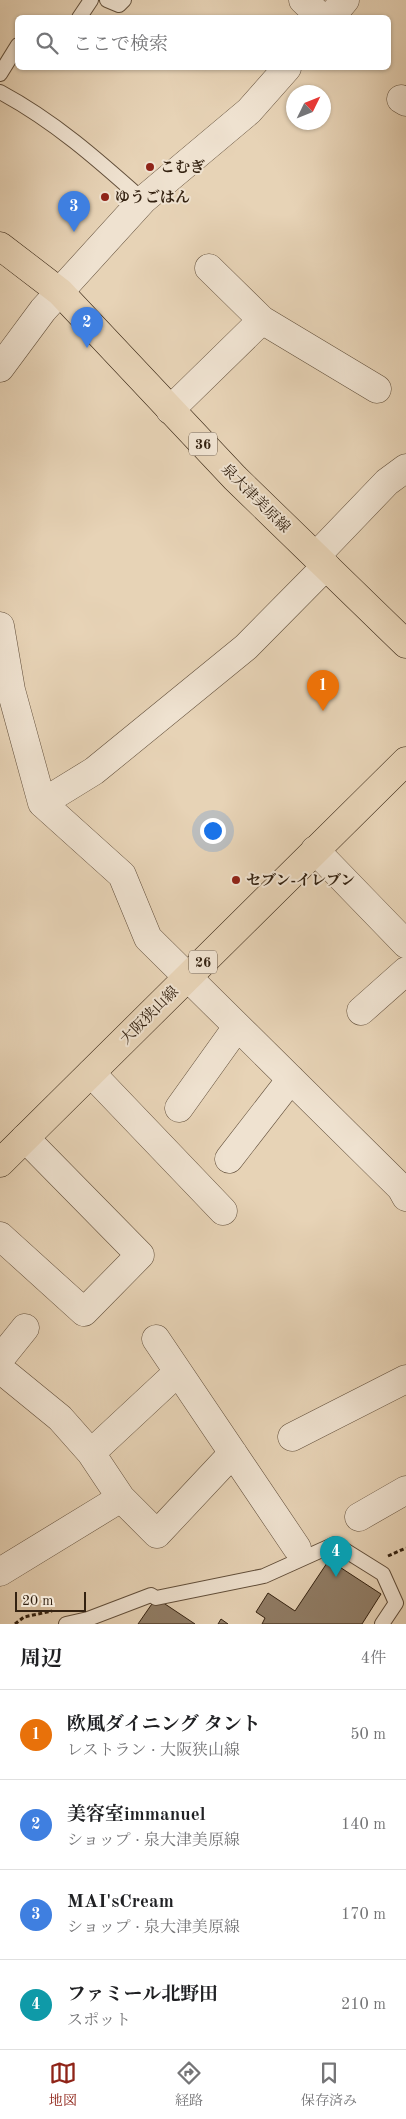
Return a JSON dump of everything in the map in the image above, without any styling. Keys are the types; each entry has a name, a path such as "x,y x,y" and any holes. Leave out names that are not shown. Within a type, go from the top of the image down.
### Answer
{"main road":[{"name":"泉大津美原線","path":"0,246 60,292 235,478 406,644"},
{"name":"大阪狭山線","path":"0,1163 406,761"}],"street":[{"path":"303,0 319,15"},
{"path":"332,15 345,0"},
{"path":"0,368 43,310 143,200 249,111 285,70"},
{"path":"209,268 262,320 378,389"},
{"path":"170,410 262,320"},
{"path":"42,803 94,771 246,647 387,482 406,468"},
{"path":"0,626 11,690 42,803 122,875 148,938 404,1189"},
{"path":"315,850 406,944"},
{"path":"361,1011 406,971"},
{"path":"179,1108 237,1027"},
{"path":"91,1073 223,1211"},
{"path":"229,1159 291,1079"},
{"path":"0,1236 84,1312 140,1255 25,1138"},
{"path":"0,1359 25,1328"},
{"path":"156,1340 297,1548"},
{"path":"0,1369 60,1418 91,1453 121,1498 157,1534 233,1454"},
{"path":"91,1453 178,1372"},
{"path":"292,1437 406,1379"},
{"path":"359,1517 406,1490"},
{"path":"0,1572 121,1498"}],"lane":[{"path":"80,15 91,0"},
{"path":"107,0 119,5 124,0"},
{"path":"0,74 15,50"},
{"path":"0,92 42,116 91,154 143,200"},
{"path":"66,1624 88,1619 151,1595 156,1598 264,1576 335,1544 383,1574 396,1603 382,1624"}],"building":[{"path":"329,1560 381,1594 362,1624 262,1624 265,1618 256,1612 268,1593 295,1611"},
{"path":"156,1598 195,1624 138,1624"},
{"path":"221,1619 228,1624 218,1624"}],"place":[{"name":"こむぎ","path":"150,167"},
{"name":"ゆうごはん","path":"105,197"},
{"name":"MAI'sCream","path":"74,232"},
{"name":"美容室immanuel","path":"87,348"},
{"name":"欧風ダイニング タント","path":"323,711"},
{"name":"セブン-イレブン","path":"236,880"},
{"name":"ファミール北野田","path":"336,1577"}]}
